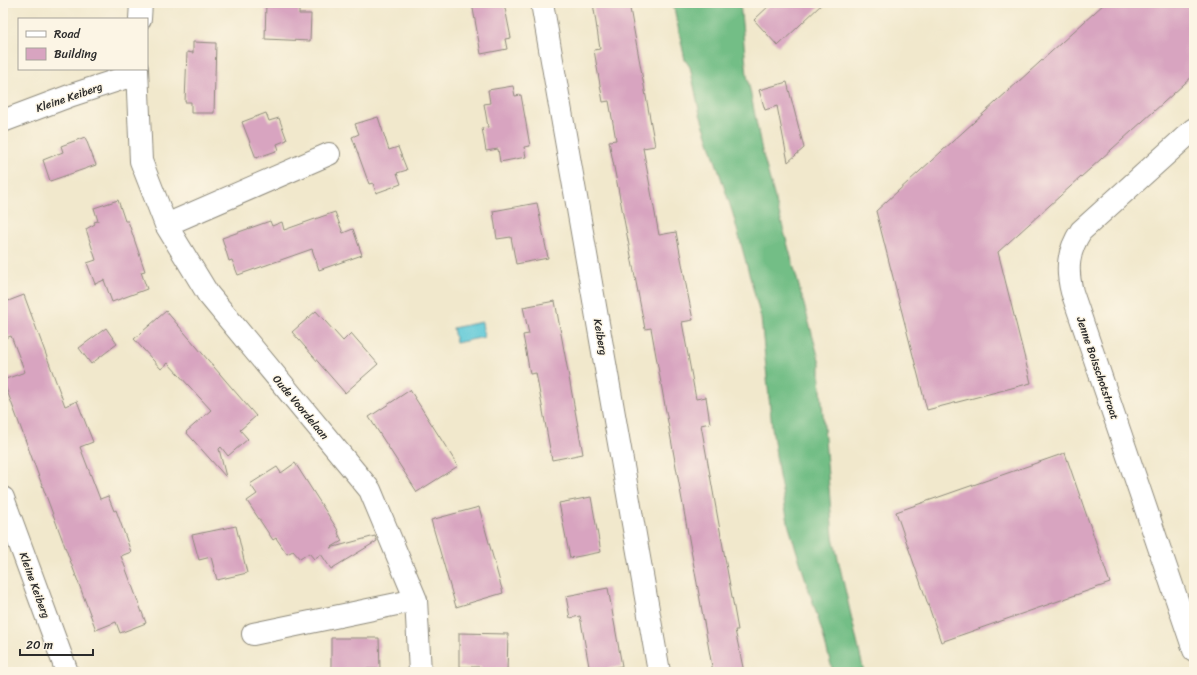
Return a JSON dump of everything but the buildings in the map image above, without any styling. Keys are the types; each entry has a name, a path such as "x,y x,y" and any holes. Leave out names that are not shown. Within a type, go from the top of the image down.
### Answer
{"street":[{"path":"140,18 141,3"},
{"name":"Keiberg","path":"542,3 659,672"},
{"name":"Kleine Keiberg","path":"3,121 136,72"},
{"name":"Oude Voordelaan","path":"136,72 141,161 166,225 208,294 370,490 416,600 420,672"},
{"name":"Jenne Boisschotstraat","path":"1194,129 1081,231 1072,247 1068,268 1068,279 1072,292 1194,650"},
{"path":"166,225 329,154"},
{"name":"Kleine Keiberg","path":"3,498 67,672"},
{"path":"253,634 416,600"}],"green space":[{"path":"673,3 740,3 747,75 762,151 820,363 833,537 864,672 833,672 821,628 789,527 779,476 772,427 761,318 733,214 700,114 690,67 685,60"}],"water":[{"path":"482,322 484,337 456,343 453,328"}]}
